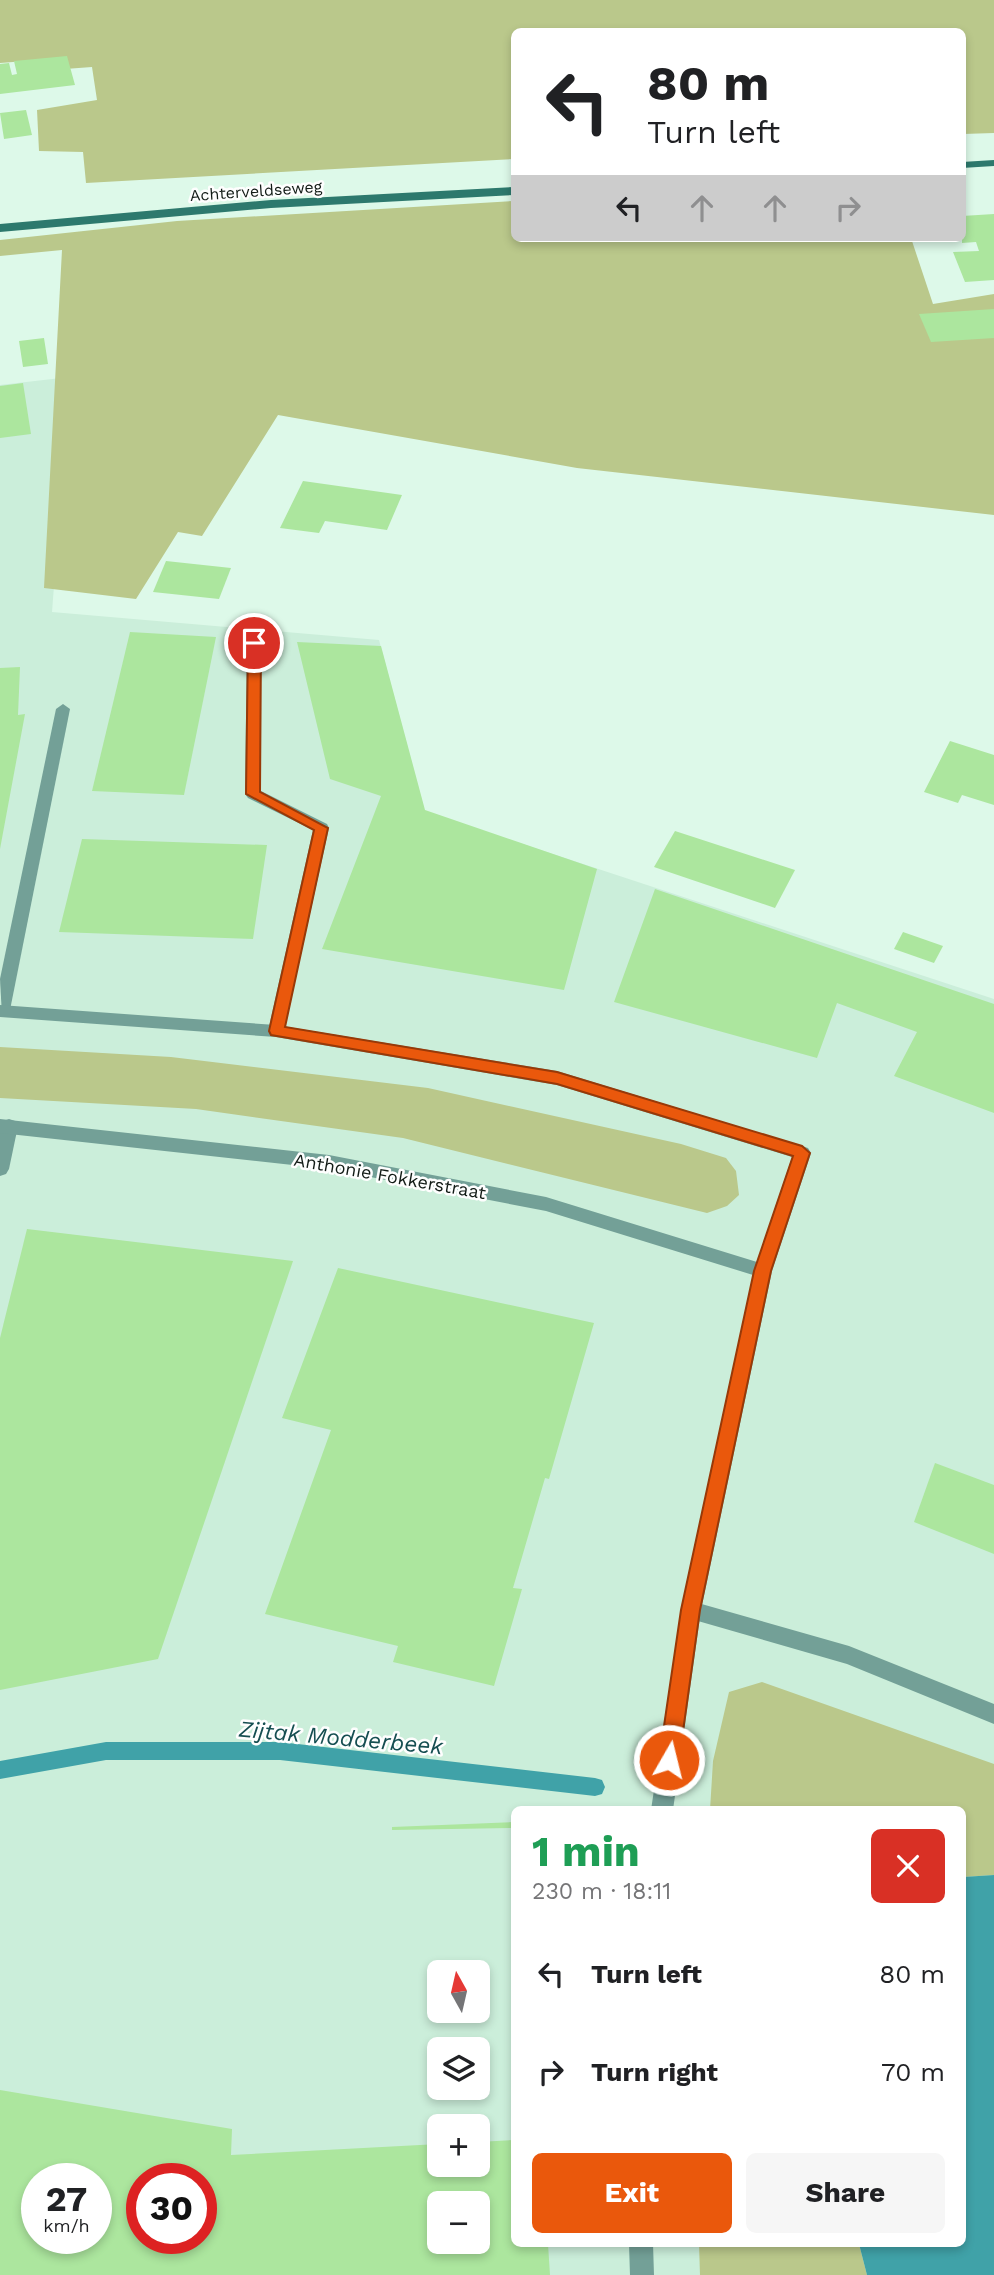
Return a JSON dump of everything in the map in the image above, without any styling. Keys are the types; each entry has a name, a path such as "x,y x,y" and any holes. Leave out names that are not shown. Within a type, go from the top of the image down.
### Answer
{"street":[{"path":"966,165 994,163"},
{"name":"Achterveldseweg","path":"0,228 271,204 511,191"},
{"path":"254,643 253,794 321,828 276,1031"},
{"path":"63,709 1,1010 276,1031 557,1078 802,1153 763,1271 691,1610 663,1806"},
{"name":"Anthonie Fokkerstraat","path":"0,1169 4,1126 356,1167 546,1204 763,1271"},
{"path":"691,1610 849,1655 994,1714"},
{"path":"641,2247 642,2275"}],"shaded area":[{"path":"70,377 52,612 379,640 425,812 994,999 994,2275 0,2275 0,385"}],"green space":[{"path":"0,0 994,0 994,133 966,134 966,28 511,28 511,159 86,183 83,152 39,151 37,110 97,100 92,67 65,69 64,58 0,63"},
{"path":"511,201 511,242 912,242 933,304 994,294 994,515 577,468 278,415 202,536 178,532 136,599 44,588 62,250 0,256 0,240 177,221"},
{"path":"0,1047 171,1057 428,1088 681,1144 726,1158 736,1171 739,1195 727,1206 707,1213 403,1138 196,1109 0,1098"},
{"path":"762,1682 994,1764 994,1875 966,1877 966,1806 710,1806 713,1761 729,1692"},
{"path":"699,2247 860,2247 867,2275 700,2275"}],"water":[{"path":"994,1875 994,2275 867,2275 860,2247 966,2247 966,1877"}],"building":[{"path":"67,56 75,85 0,94 0,64 9,63 12,75 17,74 14,61"},
{"path":"26,110 32,135 4,139 0,113"},
{"path":"994,214 994,280 965,282 953,252 979,251 976,242 962,243 966,242 966,216"},
{"path":"994,309 994,338 931,342 919,314"},
{"path":"44,338 48,364 23,367 19,341"},
{"path":"23,383 31,434 0,438 0,386"},
{"path":"303,481 402,495 387,530 325,521 319,533 280,528"},
{"path":"166,561 231,568 219,599 153,592"},
{"path":"130,632 216,637 184,795 92,791"},
{"path":"297,642 381,646 425,810 597,869 564,990 322,949 381,796 330,779"},
{"path":"20,667 18,715 25,714 0,849 0,668"},
{"path":"950,741 994,755 994,805 962,795 958,803 924,792"},
{"path":"675,831 795,870 775,908 654,867"},
{"path":"82,839 267,845 253,939 59,932"},
{"path":"655,889 994,1004 994,1113 894,1076 917,1032 837,1003 817,1058 614,1002"},
{"path":"903,932 943,946 934,963 894,949"},
{"path":"27,1229 293,1261 158,1659 0,1690 0,1338"},
{"path":"338,1268 594,1323 549,1479 545,1478 513,1588 522,1589 494,1686 393,1662 398,1646 265,1614 331,1430 282,1418"},
{"path":"935,1463 994,1485 994,1554 914,1522"},
{"path":"511,1822 511,1828 392,1830 392,1827"},
{"path":"0,2090 232,2129 231,2155 427,2145 427,2177 490,2177 490,2141 511,2140 511,2247 548,2247 550,2275 0,2275"}],"waterway":[{"name":"Zijtak Modderbeek","path":"0,1770 106,1751 280,1751 595,1787"}],"route":[{"path":"254,643 253,794 321,828 276,1031 557,1078 802,1153 763,1271 691,1610 669,1760"}]}
